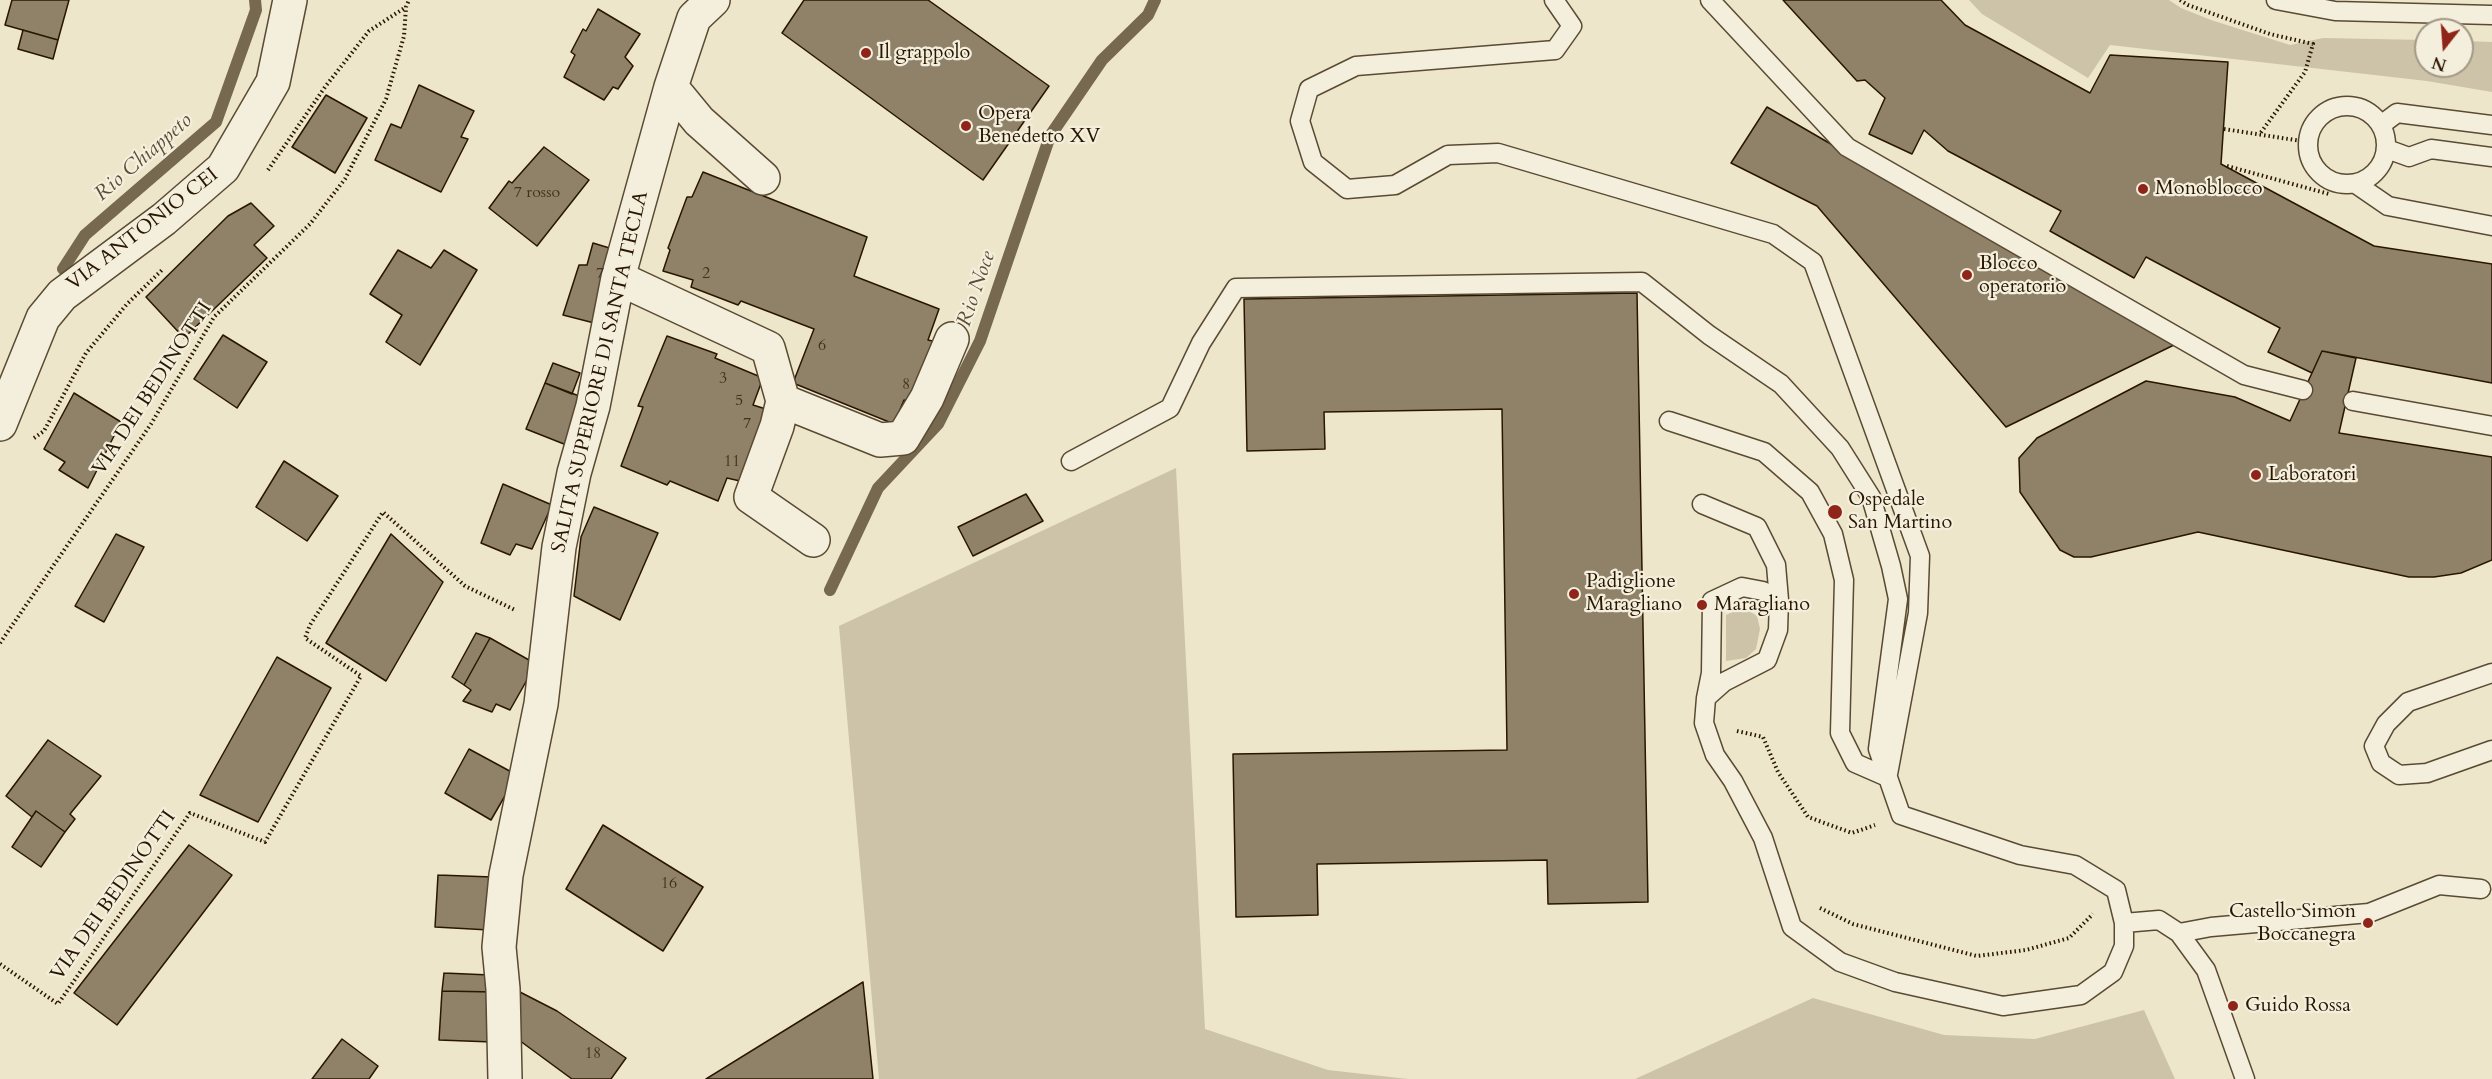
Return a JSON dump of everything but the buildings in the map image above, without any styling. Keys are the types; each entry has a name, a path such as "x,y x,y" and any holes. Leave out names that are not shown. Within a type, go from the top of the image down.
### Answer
{"street":[{"name":"VIA ANTONIO CEI","path":"14,431 43,318 62,295 164,219 224,168 273,82 290,0"},
{"name":"SALITA SUPERIORE DI SANTA TECLA","path":"505,1079 503,989 499,947 505,885 541,704 560,547 574,473 593,406 618,278 671,87 694,18 713,0"},
{"path":"671,87 699,121 763,178"},
{"path":"618,278 768,348 783,401 777,426 751,496 813,540"},
{"path":"783,401 880,440 903,438 927,398 952,339"}],"lane":[{"path":"1554,0 1572,26 1555,50 1356,66 1309,89 1300,121 1313,162 1347,189 1395,185 1448,156 1498,153 1773,234 1813,262 1920,556 1918,612 1887,777"},
{"path":"1710,0 1847,147 2244,375 2303,390"},
{"path":"2276,0 2334,11 2492,15"},
{"path":"2350,106 2362,109 2381,125 2386,136 2387,149 2384,161 2377,172 2367,180 2343,185 2332,182 2321,175 2309,154 2308,142 2317,120 2338,107 2350,106"},
{"path":"2381,125 2397,113 2492,125"},
{"path":"2387,149 2409,157 2431,149 2492,157"},
{"path":"2356,184 2388,206 2492,226"},
{"path":"1071,461 1170,408 1201,343 1236,288 1642,282 1708,334 1781,384 1840,448 1871,497 1898,599 1878,748 1901,816 2020,855 2075,866 2116,890 2124,923 2124,946 2113,972 2081,995 2002,1006 1895,982 1840,962 1792,927 1762,838 1733,781 1715,755 1704,723 1711,673 1712,601 1742,587 1763,591 1779,600"},
{"path":"2353,401 2492,426"},
{"path":"1669,421 1764,452 1810,492 1833,534 1844,580 1840,733 1855,763 1887,777"},
{"path":"1702,504 1757,527 1776,566 1779,600 1778,630 1767,660 1724,682 1706,698"},
{"path":"2492,673 2408,702 2386,724 2374,746 2381,764 2399,775 2427,773 2492,750"},
{"path":"2180,933 2211,927 2369,913 2439,885 2481,889"},
{"path":"2124,923 2159,920 2180,933 2206,970 2245,1079"}],"path":[{"name":"VIA DEI BEDINOTTI","path":"0,643 151,424 214,317 310,224 345,179 386,99 404,36 406,7 409,0"},
{"path":"2180,0 2188,5 2270,34 2313,44 2305,72 2259,135"},
{"path":"267,172 325,87 369,31 406,7"},
{"path":"2224,129 2308,142"},
{"path":"2227,166 2340,197 2377,198"},
{"path":"14,431 36,438 44,431 86,353 127,304 166,266"},
{"name":"VIA DEI BEDINOTTI","path":"0,964 57,1004 190,813 265,843 361,676 305,638 310,625 383,512 465,586 549,626"},
{"path":"1704,723 1763,737 1778,772 1808,817 1852,833 1901,816"},
{"path":"1815,905 1854,924 1977,956 2026,950 2069,938"}],"shaded area":[{"path":"1969,0 2169,0 2181,8 2211,20 2290,45 2323,38 2414,40 2414,78 2474,78 2474,41 2492,42 2492,92 2427,81 2110,45 2088,78 1982,14"},
{"path":"1176,468 1205,1029 1328,1070 1408,1079 879,1079 839,626"},
{"path":"1737,610 1748,610 1757,616 1760,629 1756,649 1746,658 1726,661 1726,615"},
{"path":"1813,998 1944,1035 2035,1039 2144,1010 2175,1079 1635,1079"}],"waterway":[{"name":"Rio Chiappeto","path":"63,269 85,235 216,122 256,10 255,0"},
{"name":"Rio Noce","path":"830,590 878,488 938,424 980,341 1050,136 1102,60 1148,15 1155,0"}],"place":[{"name":"Il grappolo","path":"866,53"},
{"name":"Opera Benedetto XV","path":"966,126"},
{"name":"Monoblocco","path":"2143,189"},
{"name":"Blocco operatorio","path":"1967,275"},
{"name":"Laboratori","path":"2256,475"},
{"name":"Ospedale San Martino","path":"1835,512"},
{"name":"Padiglione Maragliano","path":"1574,594"},
{"name":"Maragliano","path":"1702,605"},
{"name":"Castello Simon Boccanegra","path":"2368,923"},
{"name":"Guido Rossa","path":"2233,1006"}]}
